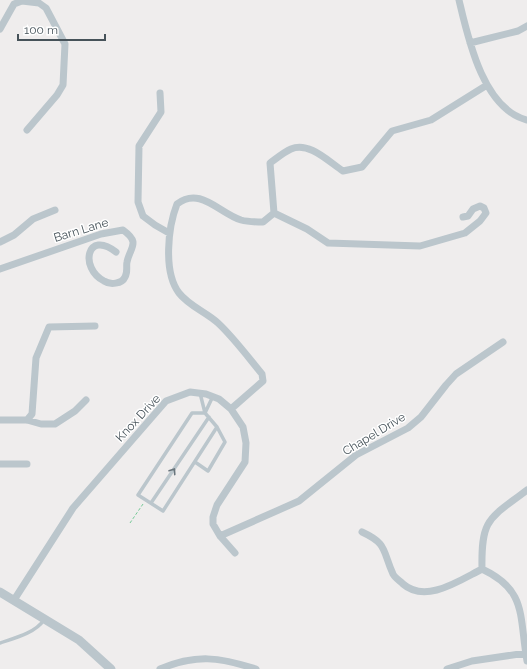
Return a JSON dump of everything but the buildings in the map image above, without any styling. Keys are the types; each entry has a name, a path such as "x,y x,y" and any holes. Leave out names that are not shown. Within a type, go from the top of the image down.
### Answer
{"street":[{"path":"459,0 470,43 480,71 487,85 510,113 527,120"},
{"path":"0,29 14,4 22,1 40,1 46,8 65,44 64,85 27,130"},
{"path":"470,43 518,31 527,26"},
{"path":"274,213 270,163 291,149 301,146 311,150 343,171 362,167 392,131 431,120 487,85"},
{"path":"160,93 161,112 139,146 138,202 143,216 155,225 170,233"},
{"path":"231,409 263,381 262,374 218,323 180,294 172,277 169,262 170,233 177,204 188,198 200,199 241,220 263,222 274,213"},
{"path":"274,213 307,229 328,243 420,246 465,233 480,221 486,213 484,208 480,206 473,209 468,216 463,216"},
{"path":"0,242 14,235 33,219 55,210"},
{"name":"Barn Lane","path":"0,269 101,234 123,230 132,240 134,247 126,262 126,276 122,281 116,283 103,281 96,276 90,266 89,258 90,251 94,246 99,244 109,246 116,252"},
{"path":"27,420 32,414 36,358 49,327 95,326"},
{"name":"Chapel Drive","path":"220,536 299,501 356,455 408,428 422,417 456,374 503,342"},
{"name":"Knox Drive","path":"14,600 73,508 166,401 190,392 213,396 219,399 231,409 243,427 246,443 245,462 217,505 213,517 213,524 220,536"},
{"path":"0,420 27,420 41,424 55,424 75,411 86,400"},
{"path":"0,464 27,464"},
{"path":"482,569 482,544 484,529 489,520 527,490"},
{"path":"362,532 378,540 383,546 394,576 410,590 430,592 482,569 500,576 511,584 518,592 526,625 527,661"},
{"path":"220,536 235,553"},
{"path":"0,592 88,647 111,669"},
{"path":"448,669 472,661 526,653"},
{"path":"160,669 197,658 238,663 256,669"}],"lane":[{"path":"195,462 208,471 225,442 217,427 205,413 200,393"},
{"path":"205,413 213,396"},
{"path":"205,413 192,413 138,495 163,511 217,427"},
{"path":"151,504 209,417"},
{"path":"0,643 25,634 41,624 45,619"}],"path":[{"path":"130,523 145,500"}]}
